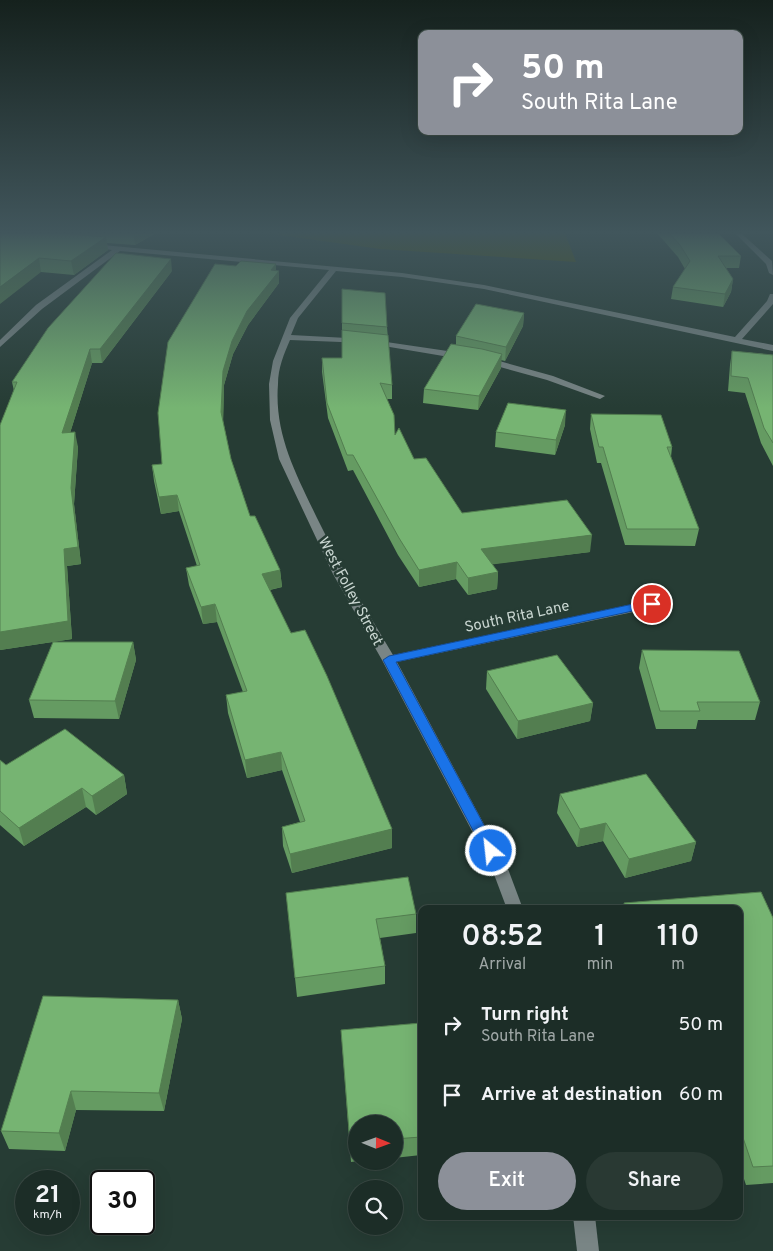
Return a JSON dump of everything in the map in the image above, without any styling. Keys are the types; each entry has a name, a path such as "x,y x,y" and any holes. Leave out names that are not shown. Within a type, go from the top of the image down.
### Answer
{"street":[{"path":"0,346 39,308 61,291"},
{"name":"West Folley Street","path":"316,291 294,318 277,361 273,384 275,420 284,459 339,574 389,660 500,869 514,905"},
{"path":"505,291 773,348"},
{"path":"737,340 771,302 773,296"},
{"path":"287,337 366,341 483,359 550,378 600,396"},
{"name":"South Rita Lane","path":"389,660 652,604"},
{"path":"584,1220 588,1251"}],"building":[{"path":"81,291 145,291 100,349 90,349 62,433 75,432 71,488 78,547 64,549 68,621 0,632 0,425 17,382 12,382 48,328"},
{"path":"199,291 263,291 247,311 232,341 223,371 221,412 231,459 250,516 255,516 280,570 262,574 291,633 305,630 327,676 392,829 290,854 282,827 305,821 281,752 245,760 226,695 247,691 215,604 201,607 186,568 200,565 177,495 159,497 152,465 162,464 158,413 168,342"},
{"path":"342,291 385,293 387,327 342,323"},
{"path":"706,291 726,291 725,294"},
{"path":"476,304 524,313 506,347 456,336"},
{"path":"342,330 388,335 392,385 380,383 394,415 395,435 399,428 414,459 426,458 462,513 567,500 592,535 481,549 498,572 468,578 457,562 419,570 353,455 347,455 327,403 322,358 342,358"},
{"path":"451,344 502,354 479,396 424,389"},
{"path":"732,351 773,355 773,443 764,428 748,378 731,376"},
{"path":"508,403 566,410 556,440 496,432"},
{"path":"591,414 661,415 672,447 667,447 699,529 627,529 603,447 599,447"},
{"path":"53,642 133,642 115,701 29,700"},
{"path":"642,650 739,651 760,702 697,702 700,711 660,711"},
{"path":"557,655 593,703 518,721 487,671"},
{"path":"65,729 124,775 92,796 82,788 19,828 0,811 0,760 6,765"},
{"path":"646,774 696,842 629,859 606,823 580,829 560,794"},
{"path":"408,877 416,914 376,919 385,966 295,978 286,893"},
{"path":"761,892 773,918 773,1166 753,1167 743,1138 743,905 625,905 624,903"},
{"path":"43,996 178,1000 159,1093 71,1091 59,1133 1,1131"},
{"path":"418,1023 418,1137 403,1138 403,1115 348,1115 348,1119 341,1030"}],"route":[{"path":"491,851 389,660 652,604"}]}
